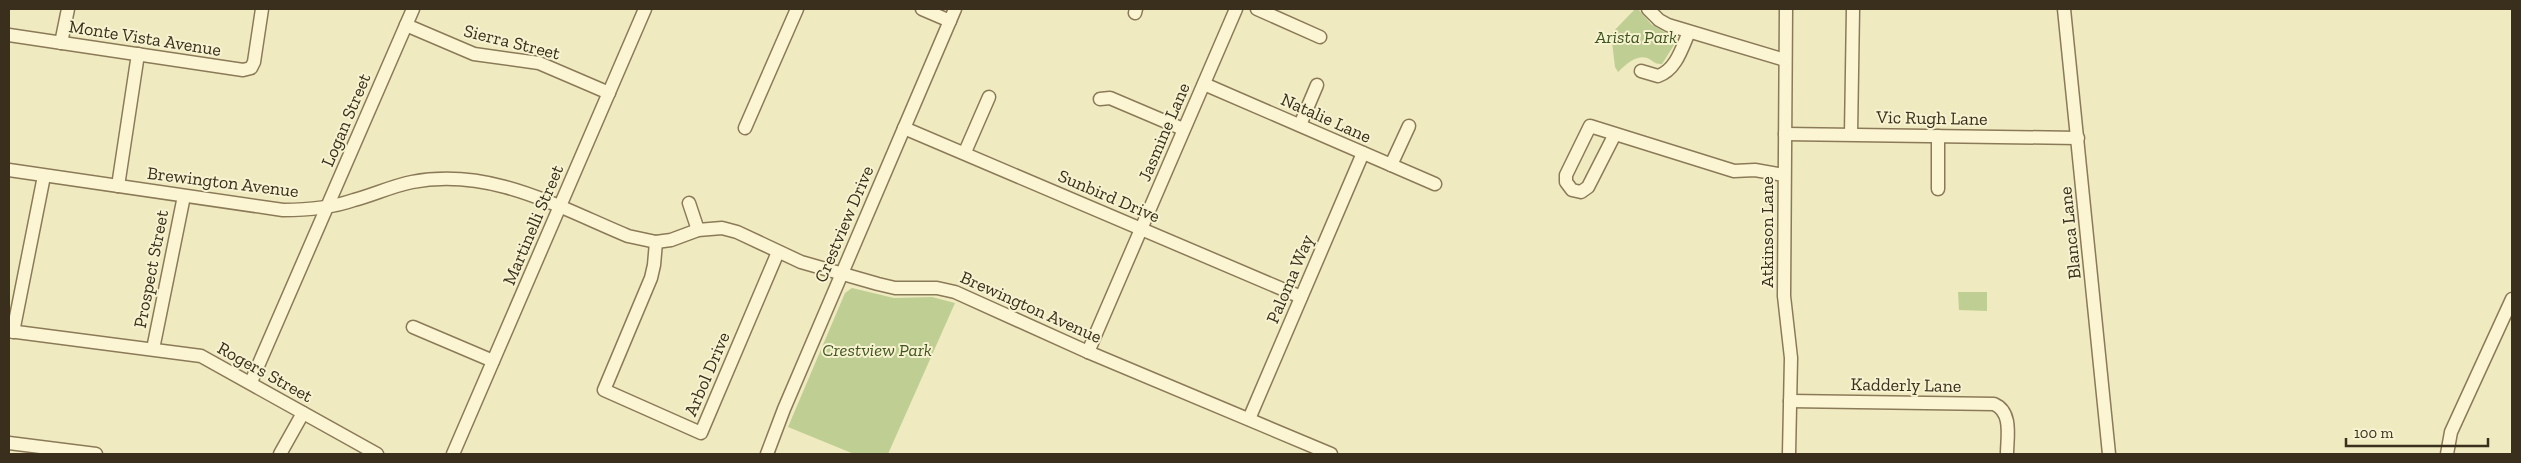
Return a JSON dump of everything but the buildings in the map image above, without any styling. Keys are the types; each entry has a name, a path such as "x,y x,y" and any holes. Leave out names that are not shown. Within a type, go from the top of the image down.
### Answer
{"street":[{"path":"61,43 68,9"},
{"name":"Monte Vista Avenue","path":"9,35 247,70 254,62 262,9"},
{"name":"Logan Street","path":"251,382 413,9"},
{"name":"Martinelli Street","path":"453,454 645,9"},
{"path":"745,128 797,9"},
{"path":"922,9 953,15"},
{"name":"Jasmine Lane","path":"1088,352 1236,9"},
{"path":"1257,9 1320,36"},
{"path":"1648,9 1663,22 1689,32 1785,60"},
{"name":"Atkinson Lane","path":"1786,9 1784,296 1791,358 1789,454"},
{"path":"1851,134 1853,9"},
{"name":"Blanca Lane","path":"2064,9 2109,454"},
{"name":"Crestview Drive","path":"767,454 784,409 953,15"},
{"name":"Sierra Street","path":"406,25 474,54 538,63 609,93"},
{"path":"1641,71 1658,76 1666,72 1675,61 1689,32"},
{"path":"118,186 138,54"},
{"name":"Natalie Lane","path":"1204,84 1435,184"},
{"path":"1300,125 1317,86"},
{"path":"965,152 989,97"},
{"path":"1100,99 1110,98 1183,130"},
{"path":"1391,165 1408,126"},
{"path":"1615,134 1588,187 1578,192 1569,188 1566,182 1566,175 1590,126 1734,171 1755,170 1784,175"},
{"name":"Sunbird Drive","path":"904,128 965,152 1301,298"},
{"name":"Vic Rugh Lane","path":"1785,134 2078,138"},
{"path":"1938,136 1938,189"},
{"name":"Paloma Way","path":"1249,418 1363,153"},
{"name":"Brewington Avenue","path":"9,170 283,210 327,207 402,185 449,179 480,181 507,186 628,236 656,242 671,240 698,230 714,227 729,229 801,262 842,274 895,288 937,288 955,292 1088,352 1331,454"},
{"path":"11,331 44,176"},
{"name":"Prospect Street","path":"154,349 184,196"},
{"path":"689,203 698,230"},
{"name":"Arbol Drive","path":"656,242 651,278 604,390 701,433 778,252"},
{"path":"2447,454 2451,432 2512,299"},
{"path":"413,327 493,362"},
{"name":"Rogers Street","path":"11,331 201,356 251,382 377,454"},
{"name":"Kadderly Lane","path":"1790,401 1989,403 2003,409 2008,426 2007,454"},
{"path":"280,454 303,413"},
{"path":"9,443 96,454"}],"green space":[{"name":"Arista Park","path":"1635,9 1638,9 1651,24 1671,36 1674,45 1662,64 1642,57 1629,63 1618,72 1615,67 1611,34"},
{"name":"Crestview Park","path":"852,288 894,298 932,297 955,303 888,454 854,454 788,427 845,293"},
{"path":"1958,292 1987,292 1987,311 1959,310"}]}
